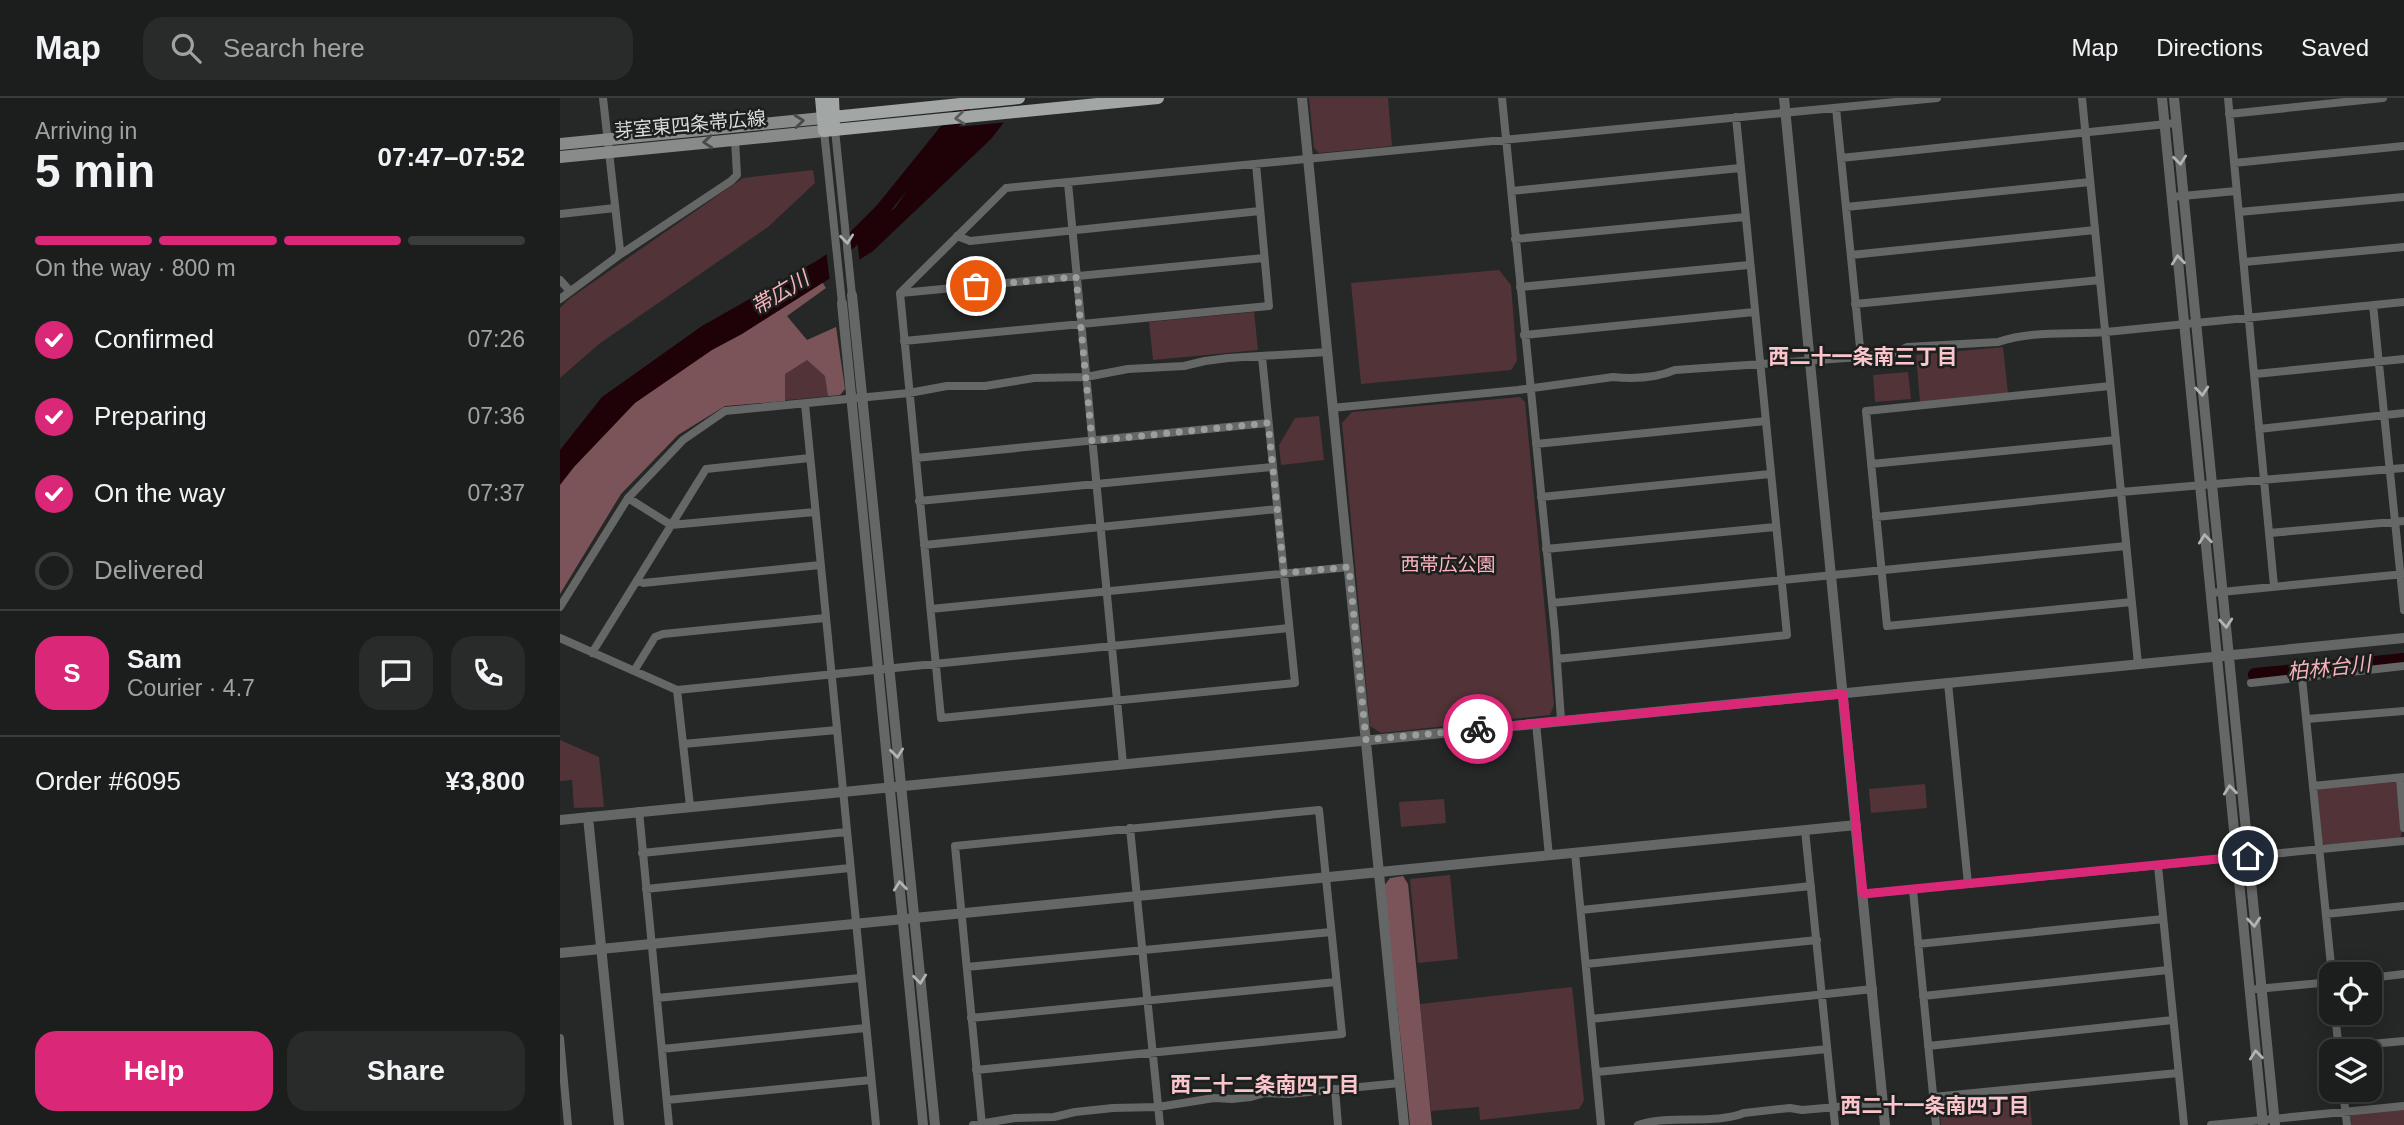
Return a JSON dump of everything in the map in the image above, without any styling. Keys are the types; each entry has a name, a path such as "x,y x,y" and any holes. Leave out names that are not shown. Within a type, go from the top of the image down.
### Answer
{"main road":[{"path":"821,98 829,124"},
{"path":"829,124 832,98"},
{"path":"829,124 907,109 1019,98"},
{"path":"829,124 897,124 1158,98"},
{"name":"芽室東四条帯広線","path":"560,156 608,145 829,124"},
{"name":"芽室東四条帯広線","path":"560,144 608,145 735,139 829,124"}],"street":[{"path":"603,98 620,250 618,256"},
{"path":"1302,98 1404,1125"},
{"path":"1502,98 1561,720"},
{"path":"1784,98 1885,1125"},
{"path":"1262,357 1295,684 942,719 900,293 1006,188 1937,98"},
{"path":"2082,98 2138,664"},
{"path":"2162,98 2171,124"},
{"path":"2174,98 2171,124 2206,486 2211,593 2222,655 2269,1122"},
{"path":"2228,98 2274,586"},
{"path":"2230,114 2383,98"},
{"path":"1836,108 1861,357"},
{"path":"1557,659 1787,635 1736,117"},
{"path":"829,124 841,182 852,295 857,398 895,786 935,1125"},
{"path":"829,124 829,191 842,303 857,398"},
{"path":"1840,158 2171,124"},
{"path":"560,299 618,256 731,181 737,175 735,139"},
{"path":"2234,163 2404,146"},
{"path":"904,341 1269,306 1256,164"},
{"path":"1511,191 1740,168"},
{"path":"1846,207 2090,182"},
{"path":"1068,183 1123,764"},
{"path":"2178,196 2236,191"},
{"path":"2239,212 2404,197"},
{"path":"560,214 615,208"},
{"path":"957,236 970,240 1260,211"},
{"path":"1515,239 1745,217"},
{"path":"1851,255 2095,230"},
{"path":"2244,262 2404,247"},
{"path":"900,293 1264,258"},
{"path":"1520,287 1749,265"},
{"path":"560,280 569,290"},
{"path":"1855,304 2100,280"},
{"path":"1332,408 1613,377 1661,376 1675,370 1861,357 1898,352 1907,348 1998,342 2011,337 2106,332 2404,302"},
{"path":"2373,305 2389,469 2399,521 2404,610"},
{"path":"1524,335 1754,312"},
{"path":"560,607 628,498 683,440 725,411 909,393 947,386 985,386 1034,379 1086,377 1136,368 1184,366 1205,360 1328,352"},
{"path":"2255,374 2404,359"},
{"path":"2110,386 1866,411 1881,570 1887,626 2132,602"},
{"path":"805,404 876,1125"},
{"path":"2259,429 2404,413"},
{"path":"1536,444 1766,421"},
{"path":"916,458 1268,423"},
{"path":"1871,464 2116,440"},
{"path":"592,653 706,469 810,458"},
{"path":"919,501 1273,467"},
{"path":"1876,517 2121,492 2404,468"},
{"path":"1541,497 1770,474"},
{"path":"2206,486 2223,591 2222,655"},
{"path":"628,498 671,525 815,512"},
{"path":"924,545 1277,509"},
{"path":"2270,533 2399,521"},
{"path":"1546,549 1775,527"},
{"path":"1552,603 2126,546"},
{"path":"637,580 643,583 820,565"},
{"path":"931,608 1349,567"},
{"path":"2211,593 2402,574"},
{"path":"634,671 655,637 663,634 825,618"},
{"path":"560,638 677,690 1289,628"},
{"path":"560,820 2404,638"},
{"path":"2251,683 2404,666"},
{"path":"2302,678 2331,962"},
{"path":"1948,683 1968,884"},
{"path":"677,690 690,806"},
{"path":"2308,719 2404,711"},
{"path":"1536,723 1549,856"},
{"path":"683,744 837,730"},
{"path":"2313,786 2402,778 2404,828"},
{"path":"976,1070 1342,1034 1319,810 954,846 967,967 979,1125 1015,1118 1054,1117 1113,1108 1158,1107 1214,1098 1232,1099 1265,1093 1289,1094 1400,1083"},
{"path":"639,811 669,1125"},
{"path":"588,817 618,1125"},
{"path":"560,953 1856,825"},
{"path":"1130,828 1160,1125"},
{"path":"1805,830 1835,1125"},
{"path":"642,853 846,832"},
{"path":"1863,894 2404,841"},
{"path":"1575,853 1601,1125"},
{"path":"2158,866 2184,1125"},
{"path":"646,889 850,868"},
{"path":"1581,909 1811,886"},
{"path":"1913,890 1936,1125"},
{"path":"2326,914 2404,906"},
{"path":"909,919 923,1125"},
{"path":"1918,944 2163,919"},
{"path":"967,967 1331,932"},
{"path":"1586,964 1817,940"},
{"path":"1923,996 2168,970"},
{"path":"2382,977 2404,974"},
{"path":"657,998 860,978"},
{"path":"971,1018 1336,982"},
{"path":"2256,989 2319,983"},
{"path":"1591,1019 1873,989"},
{"path":"1928,1046 2173,1020"},
{"path":"662,1049 865,1028"},
{"path":"560,1038 563,1110 568,1125"},
{"path":"2382,1044 2404,1041"},
{"path":"1597,1072 1827,1049"},
{"path":"1933,1097 2178,1073"},
{"path":"667,1100 871,1080"},
{"path":"1335,1089 1338,1125"},
{"path":"2344,1102 2347,1125"},
{"path":"1638,1125 1689,1118 1702,1120 1790,1108 1802,1110 1884,1103"},
{"path":"2211,1125 2269,1122 2404,1106"}],"green space":[{"path":"1309,98 1388,98 1392,146 1319,153 1314,148"},
{"path":"813,170 815,183 768,227 599,344 560,378 560,308 569,299 743,178"},
{"path":"1499,270 1511,285 1517,361 1511,370 1361,384 1351,283"},
{"path":"1254,312 1258,350 1153,360 1149,322"},
{"path":"836,327 840,395 725,406"},
{"path":"2003,347 2008,393 1920,402 1916,355"},
{"path":"1908,372 1911,399 1875,402 1873,375"},
{"name":"西帯広公園","path":"1520,397 1525,402 1554,705 1550,715 1381,733 1370,726 1342,423 1352,412"},
{"path":"1319,416 1324,460 1281,465 1279,445 1295,418"},
{"path":"560,740 599,757 604,807 574,808 572,780 560,781"},
{"path":"2397,782 2402,832 2400,839 2325,845 2322,843 2317,788"},
{"path":"1925,784 1927,808 1871,813 1869,789"},
{"path":"1444,799 1446,823 1401,827 1399,802"},
{"path":"1450,875 1458,959 1418,963 1410,879"},
{"path":"1572,987 1584,1100 1579,1109 1480,1120 1479,1107 1431,1111 1420,1004"},
{"path":"2029,1091 2032,1125 1941,1125 1939,1100"},
{"path":"2404,1109 2404,1125 2351,1125 2352,1114"}],"shaded area":[{"path":"818,276 826,288 787,316 807,340 836,327 845,389 840,395 828,396 825,376 807,360 785,374 785,401 725,406 678,435 621,494 560,594 560,476 622,407"},
{"path":"1403,876 1408,884 1432,1125 1410,1125 1384,886 1390,878"}],"water":[{"path":"971,98 1023,98 991,139 873,251 712,350 635,403 560,485 560,450 602,397 702,326 818,260 895,208"}],"pier":[{"path":"967,98 1026,98 1009,122 947,128"},
{"path":"856,230 860,264 830,282 826,250"}],"waterway":[{"name":"帯広川","path":"849,243 883,209 963,110"},
{"name":"柏林台川","path":"2255,675 2404,660"}],"way so far":[{"path":"976,286 1076,277 1092,441 1268,423 1284,573 1349,567 1366,740 1478,729"}],"district":[{"name":"西二十一条南三丁目","path":"1863,357"},
{"name":"西二十二条南四丁目","path":"1265,1085"},
{"name":"西二十一条南四丁目","path":"1935,1106"}],"route":[{"path":"1478,729 1843,694 1863,894 2248,856"}]}
